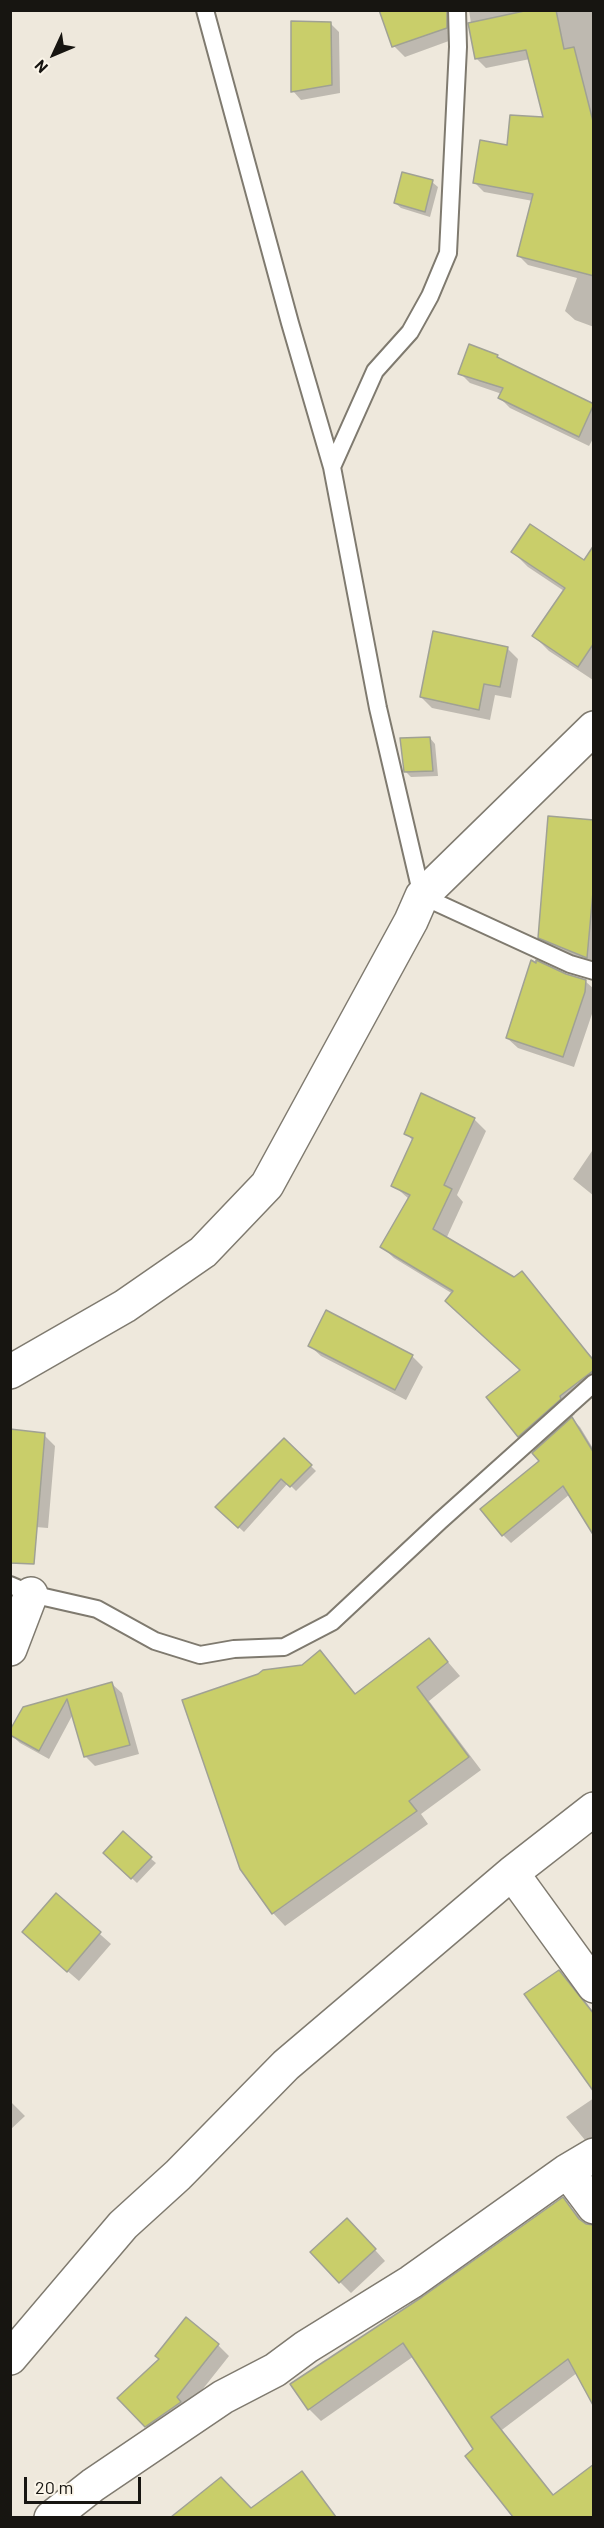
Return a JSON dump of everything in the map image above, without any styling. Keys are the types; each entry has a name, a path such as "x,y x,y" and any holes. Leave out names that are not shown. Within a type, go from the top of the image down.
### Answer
{"street":[{"path":"10,1372 125,1306 203,1252 267,1185 411,921 422,896 594,728"},
{"path":"10,1648 21,1590"},
{"path":"10,2358 123,2225 178,2175 286,2065 512,1873 594,1809"},
{"path":"512,1873 594,1986"},
{"path":"51,2517 93,2485 223,2397 275,2370 306,2347 411,2282 580,2163 594,2207"}],"lane":[{"path":"205,10 287,312 332,467 378,708 422,896 570,964 594,971"},
{"path":"332,467 375,371 410,332 430,296 448,253 458,46 457,10"},
{"path":"21,1590 97,1609 155,1641 200,1655 234,1649 284,1647 332,1622 440,1521 594,1383"}],"building":[{"path":"379,10 447,10 447,28 392,47"},
{"path":"529,10 556,10 564,49 574,47 594,125 594,276 517,256 533,194 473,183 480,140 507,145 510,115 543,117 526,50 475,59 468,23"},
{"path":"291,21 331,22 332,85 291,92"},
{"path":"402,172 433,180 425,212 394,203"},
{"path":"469,344 498,355 497,357 594,404 579,437 498,398 503,388 458,374"},
{"path":"530,524 584,560 594,545 594,643 578,667 532,636 565,588 511,552"},
{"path":"433,631 508,647 500,687 484,684 479,710 420,697"},
{"path":"430,737 433,771 404,772 400,738"},
{"path":"548,816 594,820 594,881 587,958 538,938"},
{"path":"531,960 586,980 585,992 563,1057 506,1038"},
{"path":"421,1093 475,1118 444,1185 452,1189 433,1229 514,1277 522,1271 594,1361 594,1370 560,1396 561,1399 518,1437 486,1397 520,1370 445,1301 453,1291 380,1247 410,1195 391,1186 413,1138 404,1134"},
{"path":"326,1310 413,1355 395,1390 308,1346"},
{"path":"572,1417 594,1453 594,1536 563,1486 502,1536 480,1509 539,1461 532,1453"},
{"path":"10,1429 45,1433 34,1564 10,1563"},
{"path":"284,1438 312,1465 290,1487 281,1479 238,1528 215,1507"},
{"path":"429,1638 448,1662 417,1687 469,1757 409,1801 417,1811 272,1914 240,1869 182,1700 258,1674 263,1670 302,1665 320,1650 355,1694"},
{"path":"112,1682 130,1745 84,1757 67,1699 39,1751 10,1735 10,1730 23,1707"},
{"path":"123,1831 152,1857 131,1879 103,1853"},
{"path":"56,1893 101,1932 67,1972 22,1932"},
{"path":"559,1970 594,2014 594,2092 524,1994"},
{"path":"563,2197 579,2219 586,2224 594,2225 594,2407 568,2359 491,2417 553,2495 594,2464 594,2517 513,2517 465,2456 473,2449 403,2343 308,2410 290,2384 422,2297"},
{"path":"347,2218 376,2249 339,2283 310,2252"},
{"path":"186,2317 219,2344 177,2397 181,2402 145,2427 117,2398 159,2359 155,2356"},
{"path":"302,2471 336,2517 171,2517 221,2477 251,2508"}]}
